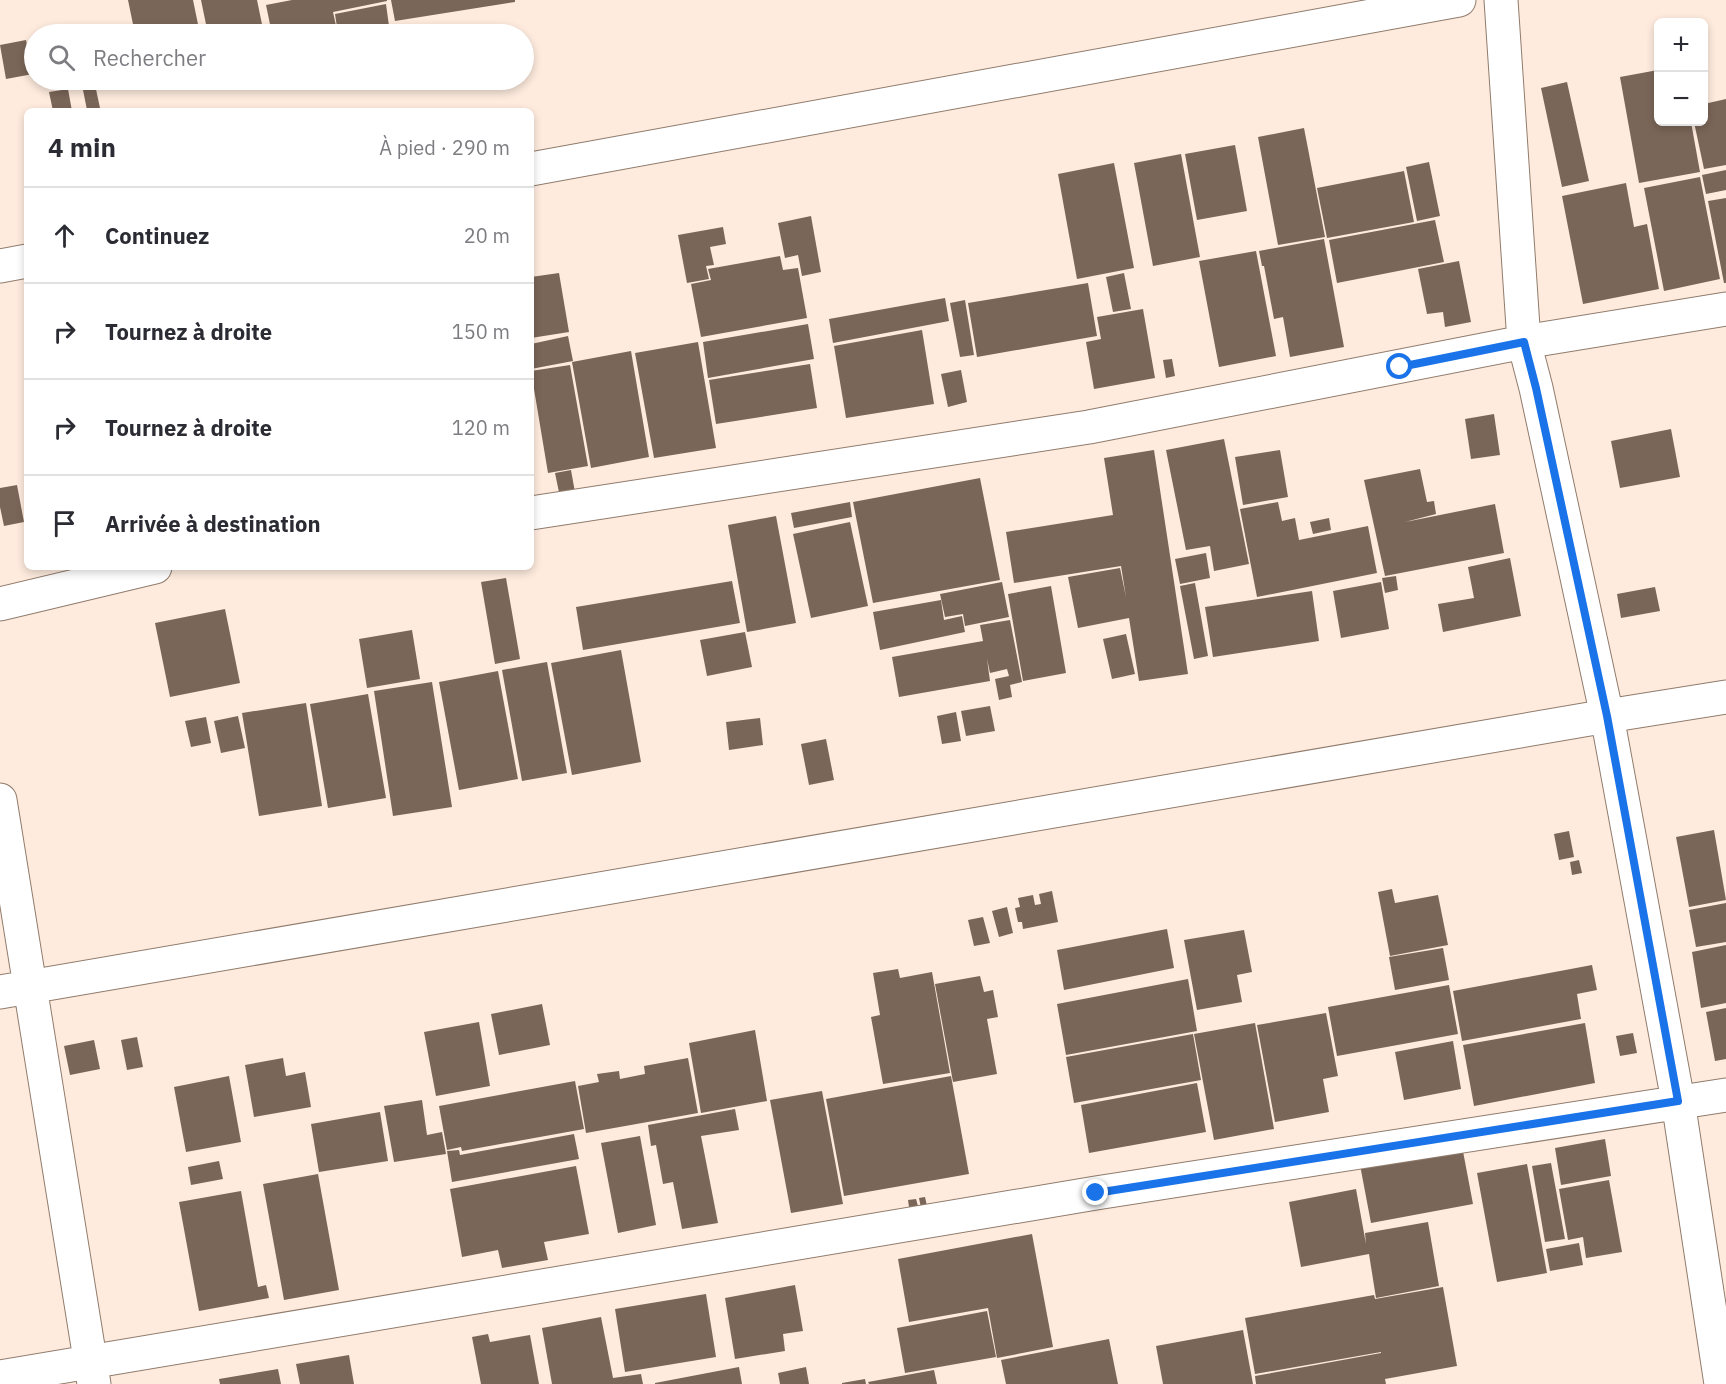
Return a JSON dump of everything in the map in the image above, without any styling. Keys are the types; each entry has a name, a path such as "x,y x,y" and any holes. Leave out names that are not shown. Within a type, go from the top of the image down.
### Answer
{"street":[{"path":"534,168 1459,0"},
{"path":"1501,0 1524,342 1607,716 1678,1101 1720,1384"},
{"path":"0,266 24,262"},
{"path":"534,513 1089,427 1524,342 1726,309"},
{"path":"0,604 142,570"},
{"path":"0,992 1726,697"},
{"path":"0,800 32,987 92,1373"},
{"path":"0,1377 92,1373 1096,1193 1726,1095"}],"building":[{"path":"128,0 193,0 198,24 133,24"},
{"path":"201,0 257,0 262,24 206,24"},
{"path":"292,0 387,0 333,12 336,24 270,24 266,5"},
{"path":"391,0 515,0 515,2 395,21"},
{"path":"386,4 389,24 336,24 335,14"},
{"path":"24,40 24,76 6,79 0,45"},
{"path":"1654,71 1654,126 1692,126 1700,172 1639,183 1620,77"},
{"path":"1567,82 1589,181 1562,187 1541,88"},
{"path":"68,90 71,108 52,108 49,92"},
{"path":"83,90 96,90 100,108 87,108"},
{"path":"1726,99 1726,165 1704,169 1695,126 1708,126 1708,103"},
{"path":"1304,128 1325,237 1278,245 1258,137"},
{"path":"1235,145 1247,211 1197,220 1185,154"},
{"path":"1181,154 1200,257 1153,266 1134,163"},
{"path":"1429,162 1440,216 1417,221 1406,167"},
{"path":"1114,163 1134,268 1077,279 1058,174"},
{"path":"1726,170 1726,190 1706,194 1702,175"},
{"path":"1404,171 1414,222 1327,238 1317,188"},
{"path":"1700,177 1720,279 1664,291 1644,188"},
{"path":"1626,183 1634,227 1647,224 1659,289 1583,304 1562,196"},
{"path":"1726,198 1726,283 1724,283 1708,201"},
{"path":"811,216 821,272 802,276 798,255 785,258 778,223"},
{"path":"1435,220 1444,262 1337,283 1329,240"},
{"path":"723,227 726,244 710,247 714,265 706,266 709,279 687,283 678,235"},
{"path":"1324,239 1344,347 1290,357 1283,317 1274,319 1259,251"},
{"path":"1256,251 1276,356 1219,367 1199,261"},
{"path":"780,256 783,270 798,268 807,318 701,337 691,284 711,280 708,269"},
{"path":"1459,261 1471,322 1445,327 1443,312 1427,314 1418,269"},
{"path":"559,273 569,332 534,338 534,277"},
{"path":"1124,273 1131,309 1113,312 1106,277"},
{"path":"1088,283 1097,336 977,357 968,303"},
{"path":"945,298 949,321 833,343 829,319"},
{"path":"965,300 974,355 960,357 950,303"},
{"path":"1143,309 1155,378 1094,389 1086,342 1101,339 1097,317"},
{"path":"808,324 814,359 708,378 703,342"},
{"path":"922,330 934,404 846,418 834,346"},
{"path":"568,336 573,361 534,368 534,343"},
{"path":"698,342 716,448 654,458 635,353"},
{"path":"631,351 649,457 591,468 572,362"},
{"path":"1172,359 1175,376 1166,378 1163,360"},
{"path":"810,364 817,408 716,424 709,380"},
{"path":"570,365 588,466 548,473 534,389 534,371"},
{"path":"961,370 967,402 948,407 941,374"},
{"path":"1494,414 1500,455 1471,459 1465,419"},
{"path":"1671,429 1680,477 1620,488 1611,441"},
{"path":"1224,439 1249,564 1214,571 1210,546 1186,550 1166,450"},
{"path":"1154,450 1188,674 1139,681 1129,618 1078,628 1068,577 1120,568 1126,597 1121,566 1014,583 1006,532 1113,515 1104,458"},
{"path":"1280,450 1288,497 1243,505 1235,457"},
{"path":"1420,469 1427,502 1434,501 1436,514 1405,522 1495,504 1504,553 1385,576 1364,480"},
{"path":"571,470 576,498 561,502 555,473"},
{"path":"980,478 1000,580 873,603 853,502"},
{"path":"17,485 24,522 4,526 0,507 0,488"},
{"path":"850,502 852,517 794,528 791,513"},
{"path":"1278,502 1282,521 1295,518 1299,540 1368,526 1377,573 1257,597 1240,509"},
{"path":"776,516 796,623 747,632 728,525"},
{"path":"1329,518 1331,530 1313,534 1310,522"},
{"path":"850,522 868,606 811,618 793,534"},
{"path":"1206,553 1210,578 1180,584 1175,559"},
{"path":"1510,558 1521,616 1443,632 1438,604 1474,598 1468,567"},
{"path":"1396,576 1398,590 1385,593 1382,578"},
{"path":"506,578 520,659 495,664 481,582"},
{"path":"732,581 740,623 583,650 576,607"},
{"path":"1002,582 1009,617 965,626 963,614 945,617 940,594"},
{"path":"1381,582 1389,629 1341,638 1333,591"},
{"path":"1195,583 1208,656 1194,659 1180,586"},
{"path":"1051,586 1066,673 1023,681 1008,594"},
{"path":"1655,587 1660,611 1621,618 1617,594"},
{"path":"1312,591 1319,641 1213,657 1205,607"},
{"path":"941,600 944,620 962,616 965,632 880,650 873,612"},
{"path":"225,609 240,683 170,697 155,623"},
{"path":"1010,620 1022,682 1010,685 1012,697 999,700 995,679 1009,676 1007,669 990,673 987,659 990,681 899,697 892,657 983,641 980,625"},
{"path":"412,630 420,679 367,688 359,639"},
{"path":"745,632 752,667 707,676 700,640"},
{"path":"1126,634 1135,674 1112,679 1103,639"},
{"path":"621,650 641,762 572,775 551,663"},
{"path":"547,662 567,773 522,781 502,670"},
{"path":"498,671 518,779 459,790 439,682"},
{"path":"432,682 452,807 393,816 374,691"},
{"path":"368,694 386,798 328,808 310,704"},
{"path":"306,703 322,806 259,816 242,713"},
{"path":"990,706 995,731 966,736 961,711"},
{"path":"956,712 961,741 942,744 937,716"},
{"path":"238,716 245,748 221,753 214,721"},
{"path":"206,717 211,743 191,747 185,721"},
{"path":"760,718 763,745 729,750 726,722"},
{"path":"826,739 834,780 809,785 801,744"},
{"path":"1714,830 1726,900 1689,907 1676,837"},
{"path":"1569,831 1574,857 1559,860 1554,834"},
{"path":"1579,860 1582,873 1572,875 1570,862"},
{"path":"1392,889 1395,903 1438,895 1448,945 1390,956 1378,892"},
{"path":"1052,891 1058,922 1023,929 1022,922 1018,922 1015,908 1020,907 1018,898 1033,895 1035,905 1041,904 1039,894"},
{"path":"1726,903 1726,942 1696,947 1689,910"},
{"path":"1007,907 1013,933 999,937 992,911"},
{"path":"983,917 990,943 974,946 968,920"},
{"path":"1167,929 1174,968 1064,990 1057,950"},
{"path":"1244,930 1252,972 1237,975 1242,1002 1197,1010 1184,940"},
{"path":"1726,945 1726,1003 1701,1008 1692,952"},
{"path":"1443,948 1449,980 1395,990 1389,957"},
{"path":"1592,965 1597,990 1577,994 1581,1019 1462,1041 1453,991"},
{"path":"898,969 900,978 932,972 950,1073 883,1084 871,1017 880,1015 873,973"},
{"path":"980,976 984,992 993,990 998,1017 987,1019 997,1074 953,1082 935,984"},
{"path":"1188,979 1197,1031 1066,1055 1057,1004"},
{"path":"1449,985 1458,1034 1337,1056 1328,1007"},
{"path":"542,1004 550,1045 499,1055 491,1014"},
{"path":"1726,1008 1726,1059 1715,1061 1706,1012"},
{"path":"1326,1013 1338,1076 1323,1079 1329,1112 1275,1122 1257,1025"},
{"path":"479,1022 490,1086 436,1096 424,1032"},
{"path":"1255,1023 1274,1129 1214,1140 1194,1034"},
{"path":"1585,1023 1595,1083 1474,1106 1463,1045"},
{"path":"755,1030 767,1101 701,1113 689,1043"},
{"path":"1633,1033 1637,1053 1620,1056 1616,1036"},
{"path":"1193,1034 1201,1080 1074,1103 1066,1057"},
{"path":"137,1037 143,1067 127,1070 121,1040"},
{"path":"94,1040 100,1069 70,1075 64,1046"},
{"path":"1453,1041 1461,1089 1404,1100 1395,1052"},
{"path":"283,1058 286,1076 305,1072 311,1107 254,1117 245,1065"},
{"path":"688,1058 698,1113 586,1133 578,1086 599,1082 597,1074 619,1071 620,1079 645,1074 644,1066"},
{"path":"229,1076 241,1142 186,1152 174,1087"},
{"path":"951,1076 969,1174 844,1196 826,1099"},
{"path":"575,1081 584,1129 462,1151 461,1147 447,1150 439,1106"},
{"path":"1197,1083 1206,1132 1089,1153 1081,1105"},
{"path":"822,1091 843,1204 791,1213 770,1100"},
{"path":"422,1100 427,1135 442,1132 446,1154 394,1162 384,1106"},
{"path":"735,1109 739,1130 701,1136 718,1223 682,1229 673,1182 663,1184 656,1145 651,1146 648,1125"},
{"path":"380,1112 388,1161 319,1172 311,1124"},
{"path":"574,1134 579,1159 452,1182 447,1151 459,1150 460,1155"},
{"path":"640,1136 656,1225 618,1233 601,1143"},
{"path":"1605,1139 1611,1176 1561,1185 1555,1148"},
{"path":"1462,1146 1473,1204 1371,1223 1360,1165"},
{"path":"219,1161 223,1179 191,1185 188,1167"},
{"path":"1551,1163 1565,1239 1545,1242 1532,1166"},
{"path":"1527,1164 1547,1273 1497,1282 1477,1173"},
{"path":"576,1166 589,1234 544,1242 548,1260 502,1268 498,1250 462,1257 450,1189"},
{"path":"318,1174 339,1290 284,1300 263,1184"},
{"path":"1609,1180 1622,1252 1586,1258 1583,1237 1568,1240 1559,1189"},
{"path":"1356,1189 1366,1244 1365,1233 1428,1222 1439,1286 1376,1298 1369,1254 1301,1267 1289,1202"},
{"path":"241,1191 258,1287 266,1285 269,1298 199,1311 179,1202"},
{"path":"925,1197 927,1206 921,1208 919,1198"},
{"path":"916,1199 918,1206 909,1207 908,1200"},
{"path":"1032,1234 1053,1347 997,1358 988,1308 909,1322 898,1259"},
{"path":"1579,1243 1583,1265 1550,1271 1546,1249"},
{"path":"795,1285 803,1331 783,1334 785,1351 735,1359 725,1298"},
{"path":"1443,1287 1457,1366 1385,1379 1386,1384 1256,1384 1255,1376 1381,1352 1255,1374 1245,1318 1374,1295 1375,1299"},
{"path":"706,1294 716,1357 625,1372 615,1309"},
{"path":"987,1311 996,1357 905,1373 897,1328"},
{"path":"601,1317 613,1378 641,1374 643,1384 552,1384 542,1328"},
{"path":"1243,1330 1253,1384 1163,1384 1156,1346"},
{"path":"488,1334 490,1342 530,1335 539,1384 481,1384 472,1337"},
{"path":"1109,1339 1118,1384 1006,1384 1001,1360"},
{"path":"349,1355 354,1384 300,1384 296,1364"},
{"path":"739,1367 742,1384 655,1384 655,1383"},
{"path":"806,1367 809,1384 780,1384 778,1373"},
{"path":"278,1369 281,1384 220,1384 219,1379"},
{"path":"934,1370 937,1384 869,1384 868,1382"},
{"path":"865,1379 866,1384 842,1384 842,1383"}],"route":[{"path":"1096,1193 1678,1101 1607,716 1524,342 1400,367"}]}
